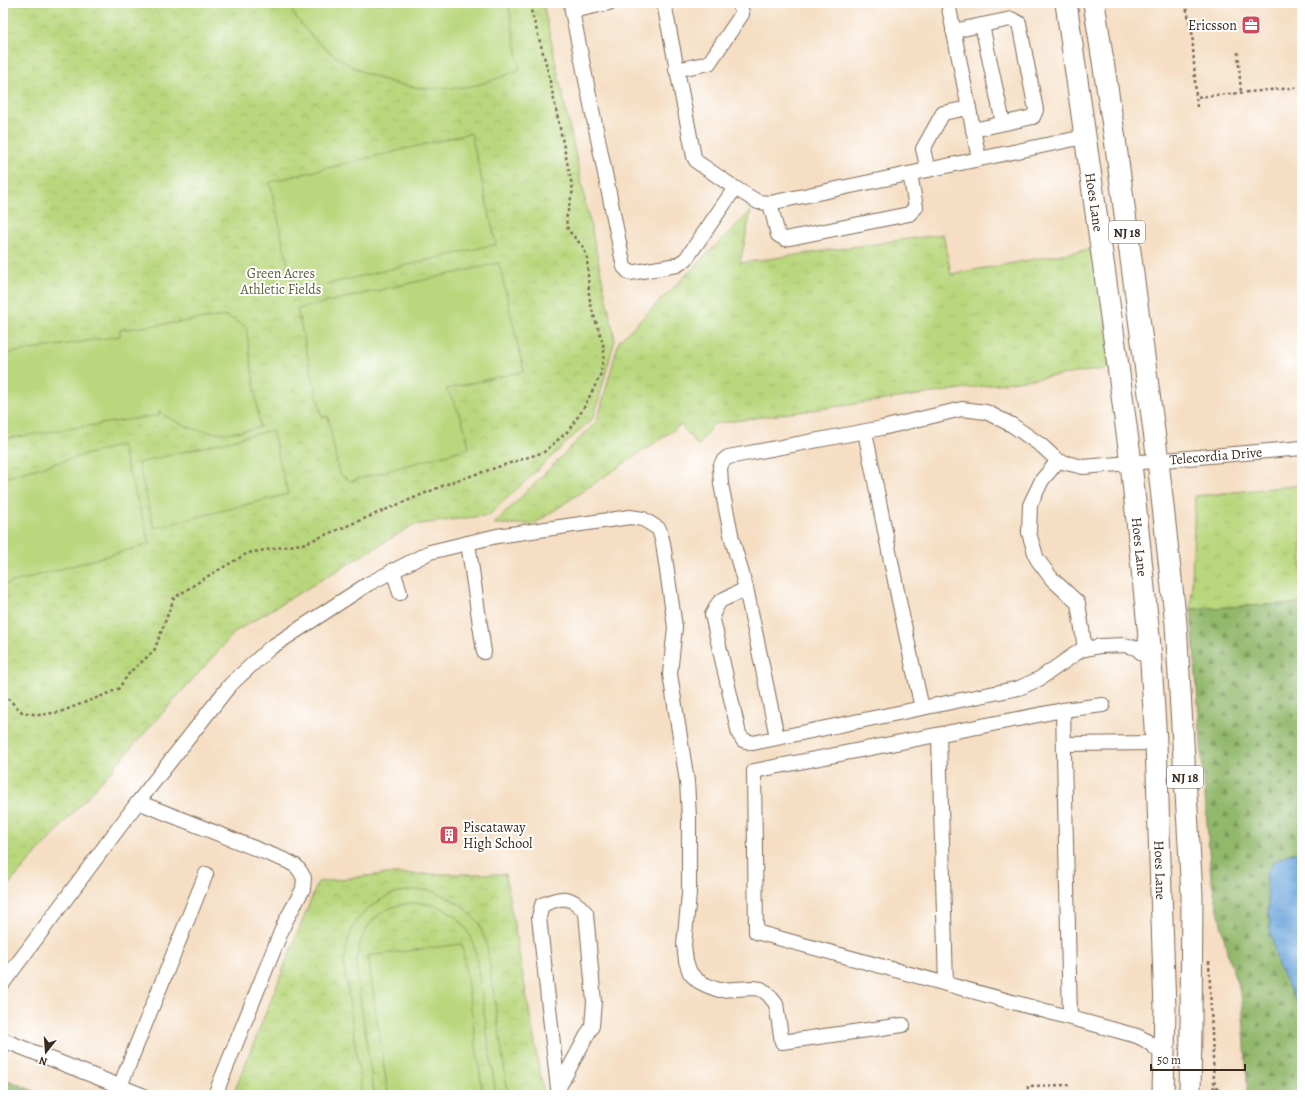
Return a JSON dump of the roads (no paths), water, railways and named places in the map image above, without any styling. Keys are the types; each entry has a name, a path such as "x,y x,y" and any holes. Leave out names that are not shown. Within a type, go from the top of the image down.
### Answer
{"highway":[{"name":"Hoes Lane","path":"1066,3 1118,366 1151,661 1156,743 1165,1001 1163,1095"},
{"name":"Hoes Lane","path":"1094,3 1117,154 1158,461 1176,624 1192,895 1190,1095"}],"street":[{"path":"609,3 571,7 624,267 630,272 677,265 686,259 735,188"},
{"path":"664,3 694,157 697,162 758,202 770,203 1084,137"},
{"path":"676,70 709,63 742,14 740,3"},
{"path":"948,3 979,159"},
{"path":"953,31 1011,19 1019,23 1036,110 1033,117 973,130"},
{"path":"982,25 1003,123"},
{"path":"928,170 923,149 944,113 969,108"},
{"path":"770,203 778,235 785,239 909,214 916,207 910,174"},
{"path":"777,737 746,588 732,539 721,484 720,467 722,461 728,457 864,432 962,409 986,412 1012,425 1042,446 1058,461 1042,480 1030,505 1029,533 1037,559 1052,579 1078,603 1085,649"},
{"path":"864,432 884,521 906,636 922,708"},
{"name":"Telecordia Drive","path":"1058,461 1083,467 1302,448"},
{"path":"3,983 138,802 230,685 270,648 368,584 430,552 497,536 630,517 643,519 659,529 663,543 675,627 670,674 687,781 689,818 689,894 684,945 686,961 690,973 698,981 719,990 753,988 761,989 768,994 776,1004 782,1042 904,1025"},
{"path":"468,543 484,652"},
{"path":"393,570 400,593"},
{"path":"746,588 740,593 729,596 718,602 712,615 739,734 743,740 753,743 1019,688 1039,679 1081,650 1085,649 1100,646 1124,645 1136,648 1151,661"},
{"path":"1103,705 1063,710 939,736 754,771 756,932 1137,1036 1146,1040 1157,1048 1164,1057"},
{"path":"1063,710 1070,1018"},
{"path":"939,736 946,984"},
{"path":"1064,744 1156,743"},
{"path":"138,802 287,861 296,866 304,878 303,889 285,922 215,1095"},
{"path":"120,1086 206,874"},
{"path":"568,898 578,904 586,913 594,1002 592,1026 559,1092 539,917 542,905 555,900 568,898"},
{"path":"3,1040 142,1095"}],"water":[{"path":"1302,851 1302,1006 1297,1003 1278,966 1270,930 1266,875 1273,862 1289,854"}],"place":[{"name":"Ericsson","path":"1251,25"},
{"name":"Piscataway High School","path":"449,835"}],"park label":[{"name":"Green Acres Athletic Fields","path":"281,282"}]}
